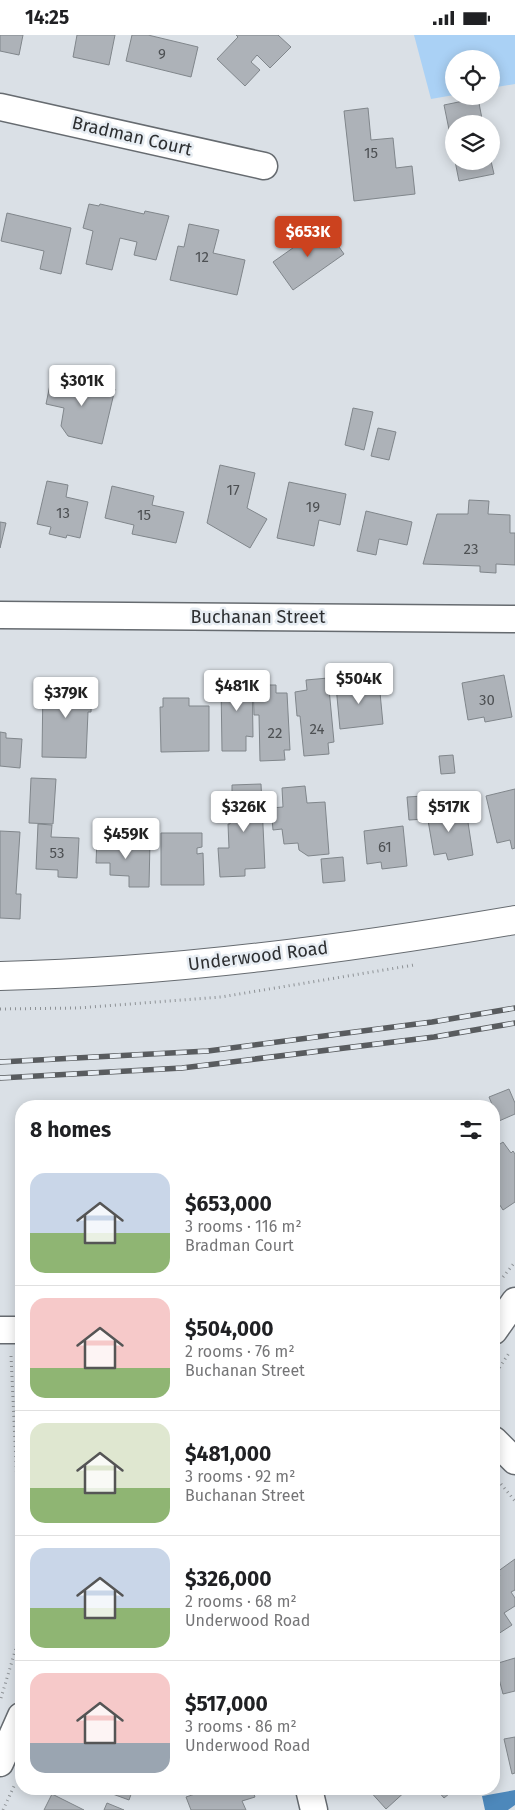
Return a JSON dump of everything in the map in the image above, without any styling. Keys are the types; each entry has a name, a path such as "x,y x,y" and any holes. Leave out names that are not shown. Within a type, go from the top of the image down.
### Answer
{"main road":[{"name":"Underwood Road","path":"0,976 159,968 228,961 515,920"}],"street":[{"name":"Bradman Court","path":"0,107 264,166"},
{"name":"Buchanan Street","path":"0,615 515,619"},
{"path":"500,1322 515,1301"},
{"path":"0,1330 15,1330"},
{"path":"500,1446 515,1461"},
{"path":"9,1772 15,1744"},
{"path":"310,1795 314,1810"}],"path":[{"path":"0,1009 78,1008 221,997 417,965"},
{"path":"500,1367 510,1353"},
{"path":"12,1355 15,1427"},
{"path":"500,1483 515,1501"},
{"path":"0,1700 15,1651"},
{"path":"3,1810 9,1772"}],"shaded area":[{"path":"414,35 515,35 515,84 500,86 500,50 445,50 445,97 431,99"},
{"path":"515,1790 515,1805 508,1810 485,1810 482,1796 500,1795 500,1793"}],"building":[{"path":"0,35 23,35 19,55 0,51"},
{"path":"77,35 115,35 109,65 73,57"},
{"path":"132,35 148,35 198,47 191,77 126,61"},
{"path":"236,35 278,35 291,47 270,68 257,55 251,62 260,70 245,86 217,59 238,37"},
{"path":"444,105 479,105 481,115 446,115"},
{"path":"368,108 371,140 393,138 396,168 412,166 415,194 354,201 344,111"},
{"path":"457,170 493,170 494,174 459,181"},
{"path":"89,204 99,206 100,204 144,214 145,211 169,216 156,260 134,255 137,242 120,238 112,270 86,264 93,231 83,228"},
{"path":"7,213 71,228 61,274 40,269 44,251 1,241"},
{"path":"189,224 219,230 213,253 245,260 237,295 170,280 178,246 184,247"},
{"path":"324,226 344,254 293,290 273,262"},
{"path":"52,375 115,389 102,444 68,436 61,426 64,408 46,404"},
{"path":"353,408 373,412 364,450 345,445"},
{"path":"378,428 396,432 389,460 371,456"},
{"path":"220,465 255,473 247,508 267,519 250,548 207,523"},
{"path":"47,481 68,485 66,497 88,502 80,538 67,535 66,538 49,534 51,527 37,524"},
{"path":"289,482 346,494 340,525 319,520 314,546 277,538"},
{"path":"112,486 154,496 152,505 184,512 176,543 132,534 134,525 105,518"},
{"path":"469,500 489,501 488,514 510,515 510,533 515,533 515,565 496,564 496,573 480,572 480,566 423,564 437,514 468,514"},
{"path":"366,511 412,522 407,545 379,539 376,555 357,551"},
{"path":"0,522 6,523 0,548"},
{"path":"252,672 253,737 246,736 246,751 222,751 221,684 229,684 229,673"},
{"path":"504,675 512,717 485,722 484,717 468,720 462,683"},
{"path":"328,678 334,742 328,743 329,754 304,756 300,716 297,716 295,692 307,690 306,680"},
{"path":"43,681 92,683 91,712 88,712 86,758 42,757"},
{"path":"253,681 266,681 267,685 276,685 276,693 287,693 290,750 284,750 285,760 260,761 259,715 254,715"},
{"path":"379,682 383,724 340,729 336,686"},
{"path":"163,698 189,698 189,706 209,706 209,751 161,752 160,707 163,707"},
{"path":"0,732 6,733 6,738 22,739 20,768 0,766"},
{"path":"453,755 455,773 441,774 439,756"},
{"path":"31,778 56,779 53,824 29,823"},
{"path":"261,784 265,868 245,869 245,876 220,877 218,848 229,848 229,799 232,799 232,785"},
{"path":"305,786 307,803 325,802 329,854 308,856 299,850 298,843 284,844 282,829 273,830 271,808 283,807 282,788"},
{"path":"515,789 515,848 512,849 510,840 497,843 486,796"},
{"path":"423,796 425,819 409,820 407,797"},
{"path":"454,804 457,818 467,816 473,855 448,860 446,853 434,855 426,809"},
{"path":"38,824 52,825 51,837 79,838 77,878 58,877 58,870 36,869"},
{"path":"403,826 407,866 382,869 381,862 367,864 364,831"},
{"path":"0,831 20,832 16,894 21,894 20,919 0,918"},
{"path":"161,833 202,833 202,847 197,848 197,854 203,853 204,885 161,885"},
{"path":"97,839 150,841 149,887 129,887 129,876 110,875 110,863 96,863"},
{"path":"343,857 345,881 323,883 321,859"},
{"path":"509,1089 515,1103 515,1114 500,1121 500,1100 490,1100 489,1097"},
{"path":"503,1142 511,1153 513,1151 515,1154 515,1202 503,1210 500,1205 500,1144"},
{"path":"515,1559 515,1590 511,1592 515,1598 515,1606 504,1613 512,1625 500,1633 500,1576 500,1570"},
{"path":"515,1658 515,1691 503,1694 500,1683 500,1662"},
{"path":"515,1737 515,1773 512,1774 504,1739"},
{"path":"52,1795 54,1795 84,1810 44,1810"},
{"path":"115,1795 131,1795 129,1800"},
{"path":"192,1795 254,1795 255,1797 242,1801 246,1810 191,1810 186,1797"},
{"path":"373,1795 401,1795 386,1809"},
{"path":"107,1803 124,1810 104,1810"}],"railway":[{"path":"0,1062 208,1051 432,1022 515,1008"},
{"path":"0,1078 182,1068 434,1037 515,1023"}]}
